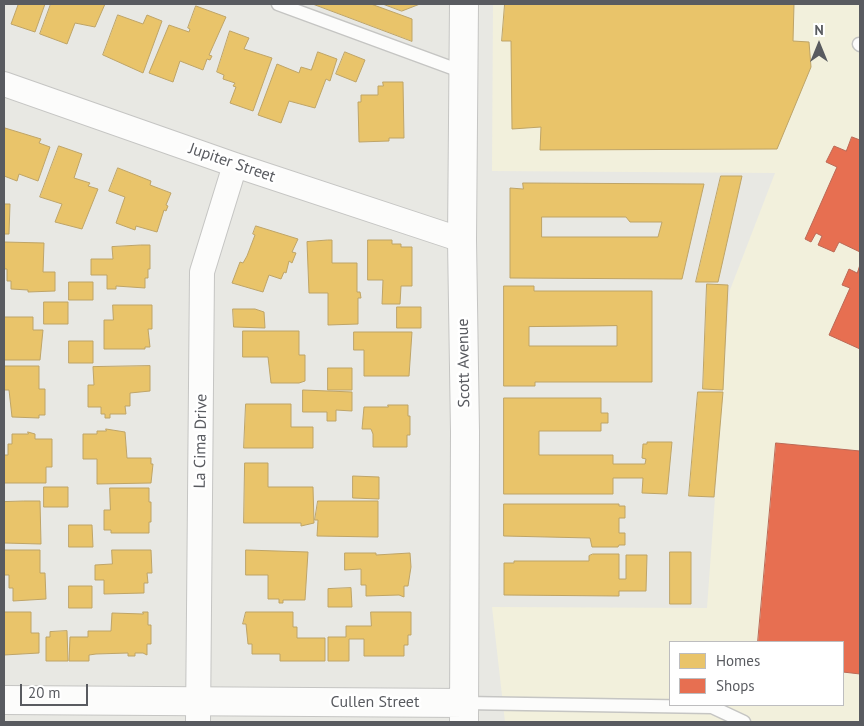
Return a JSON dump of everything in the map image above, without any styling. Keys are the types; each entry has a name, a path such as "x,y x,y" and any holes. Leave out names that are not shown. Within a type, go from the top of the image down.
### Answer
{"street":[{"name":"Scott Avenue","path":"464,4 462,240 465,432 464,712"},
{"name":"Jupiter Street","path":"4,84 235,165 462,240"},
{"name":"La Cima Drive","path":"198,712 202,272 235,165"},
{"name":"Cullen Street","path":"4,700 198,712 464,712"}],"lane":[{"path":"278,4 463,72"},
{"name":"Cullen Street","path":"464,712 712,707 744,722"}],"shaded area":[{"path":"493,4 860,4 860,722 505,722 492,607 707,608 730,290 775,173 492,171"}],"building: Homes":[{"path":"13,4 45,4 35,32 11,24 18,5"},
{"path":"51,4 105,4 95,27 75,23 67,44 40,34"},
{"path":"313,4 371,4 412,19 412,41"},
{"path":"383,4 420,4 402,11"},
{"path":"505,4 794,4 793,41 809,42 811,67 777,149 540,150 541,127 512,129 511,41 502,41"},
{"path":"196,6 226,17 209,55 212,56 210,60 207,59 203,70 180,61 173,82 149,73 169,25 189,32 190,29 188,28"},
{"path":"118,15 143,24 147,15 162,21 143,73 103,55"},
{"path":"230,31 249,38 244,49 272,58 253,111 230,103 236,87 233,86 235,83 223,79 224,75 217,72"},
{"path":"318,52 337,59 330,81 326,79 315,108 289,101 281,123 258,115 277,64 299,73 301,67 311,70"},
{"path":"345,52 365,60 356,82 336,74"},
{"path":"383,82 403,82 404,138 389,138 389,141 359,142 358,102 361,102 361,95 378,95 378,86 383,86"},
{"path":"5,128 41,139 39,143 50,147 38,181 19,174 17,181 4,176"},
{"path":"59,146 82,154 74,178 90,183 88,186 98,189 82,229 55,222 62,204 40,197"},
{"path":"118,168 151,181 150,185 171,193 166,205 168,206 166,211 164,210 157,232 136,226 135,230 116,223 125,197 109,191"},
{"path":"721,176 742,176 718,282 696,282"},
{"path":"523,183 704,184 682,279 510,278 510,188 523,189","holes":["542,217 626,217 630,222 662,222 658,237 542,237"]},
{"path":"4,204 10,204 9,234 4,234"},
{"path":"256,226 298,239 292,252 296,253 292,263 289,261 286,273 284,272 281,279 269,275 263,292 232,283 240,262 243,263 247,256 255,235 253,234"},
{"path":"332,240 332,263 357,263 357,292 360,292 361,298 358,298 358,324 328,325 328,293 309,293 307,242"},
{"path":"368,240 392,240 392,244 401,244 401,247 412,247 412,286 401,286 400,304 382,304 383,280 368,280"},
{"path":"4,242 44,243 43,272 55,272 55,291 28,292 28,290 11,289 11,281 7,281 7,269 4,269"},
{"path":"150,245 150,269 148,269 148,278 145,278 145,288 116,286 116,289 107,289 107,275 91,275 91,259 113,259 112,247"},
{"path":"69,282 93,282 93,300 69,300"},
{"path":"707,284 728,285 723,390 703,389"},
{"path":"504,286 534,286 534,291 652,291 652,382 535,382 535,386 504,386","holes":["617,326 617,346 529,346 529,327"]},
{"path":"44,302 68,302 68,324 44,324"},
{"path":"113,305 152,305 152,329 148,329 150,347 145,347 145,349 104,349 104,320 113,320"},
{"path":"397,307 421,307 421,328 397,328"},
{"path":"233,309 255,309 264,312 265,328 234,327"},
{"path":"4,317 33,317 33,330 43,330 40,360 4,360"},
{"path":"243,331 299,331 299,355 305,355 305,381 299,383 271,383 268,357 243,357"},
{"path":"354,332 412,332 409,376 364,376 364,350 354,350"},
{"path":"69,341 93,341 93,363 69,363"},
{"path":"4,366 39,366 39,389 45,389 45,415 39,415 39,418 12,417 9,390 4,390"},
{"path":"150,366 150,391 130,393 130,406 125,406 126,414 110,414 110,418 105,418 105,414 101,414 101,407 88,407 88,385 94,385 93,367"},
{"path":"328,368 352,368 352,390 328,390"},
{"path":"303,390 352,392 352,411 336,410 336,421 327,421 327,412 303,412"},
{"path":"698,392 723,392 714,497 689,496"},
{"path":"504,398 601,398 601,413 608,413 608,423 601,423 601,431 539,431 539,455 613,455 613,464 645,464 646,459 642,458 643,444 647,444 647,442 672,442 667,494 642,493 643,478 613,478 613,494 504,494"},
{"path":"246,404 291,404 291,427 313,427 313,448 244,448"},
{"path":"388,405 408,405 410,435 407,435 407,447 373,447 371,429 362,429 364,407 388,407"},
{"path":"106,429 125,432 127,458 151,458 151,464 153,464 151,483 97,484 97,459 83,459 83,434 97,434 97,431 106,431"},
{"path":"28,432 35,434 35,439 52,439 52,467 46,467 46,483 4,483 4,455 8,455 8,444 12,444 12,434 28,434"},
{"path":"245,463 268,463 268,487 313,487 314,523 301,526 301,523 244,523"},
{"path":"353,476 379,477 379,499 353,498"},
{"path":"44,487 68,487 68,507 44,507"},
{"path":"110,488 149,488 151,522 149,522 149,533 111,533 111,530 104,530 104,510 110,510"},
{"path":"40,501 41,544 4,543 4,502"},
{"path":"318,501 378,501 378,537 317,536 318,520 315,520"},
{"path":"504,504 619,504 619,506 625,506 625,518 619,518 619,533 625,533 625,545 619,545 618,547 592,547 590,538 504,536"},
{"path":"69,525 92,525 93,547 69,547"},
{"path":"4,550 40,550 40,573 45,573 46,599 13,601 13,588 9,588 9,575 4,575"},
{"path":"112,550 151,550 152,573 147,573 148,583 144,583 144,593 104,594 104,580 95,580 95,565 112,564"},
{"path":"246,550 308,552 305,600 283,600 283,603 279,603 279,599 268,599 268,575 246,575"},
{"path":"670,552 691,552 691,604 670,604"},
{"path":"345,553 376,553 376,555 410,553 411,567 408,586 404,586 404,597 399,595 366,596 366,585 361,585 361,569 345,570"},
{"path":"593,554 619,554 619,579 626,579 626,555 647,555 646,591 619,591 619,596 504,595 504,563 514,563 514,561 589,561 589,556"},
{"path":"69,586 92,586 92,608 69,608"},
{"path":"351,588 352,607 328,607 328,589"},
{"path":"4,612 31,612 31,633 39,633 39,653 4,655"},
{"path":"143,612 148,612 148,625 151,625 151,644 147,644 147,655 143,653 135,653 135,656 128,656 128,653 96,654 89,655 89,661 69,661 70,637 88,637 88,631 111,631 112,613 143,614"},
{"path":"246,612 293,612 293,627 297,627 297,638 325,638 325,661 280,661 280,654 252,654 252,644 248,644 246,624 243,624"},
{"path":"371,612 411,612 411,635 408,635 408,645 404,645 404,656 364,656 364,639 349,639 349,661 328,661 328,637 346,637 346,626 371,626"},
{"path":"67,631 68,661 46,661 46,637 50,637 50,632"}],"building: Shops":[{"path":"852,137 860,140 860,252 839,242 834,252 818,245 822,236 816,233 811,242 805,239 837,167 826,162 834,146 846,151"},
{"path":"860,265 860,349 829,335 850,288 842,285 849,269 857,273"},
{"path":"776,443 860,451 860,674 844,672 844,641 758,641"}]}
